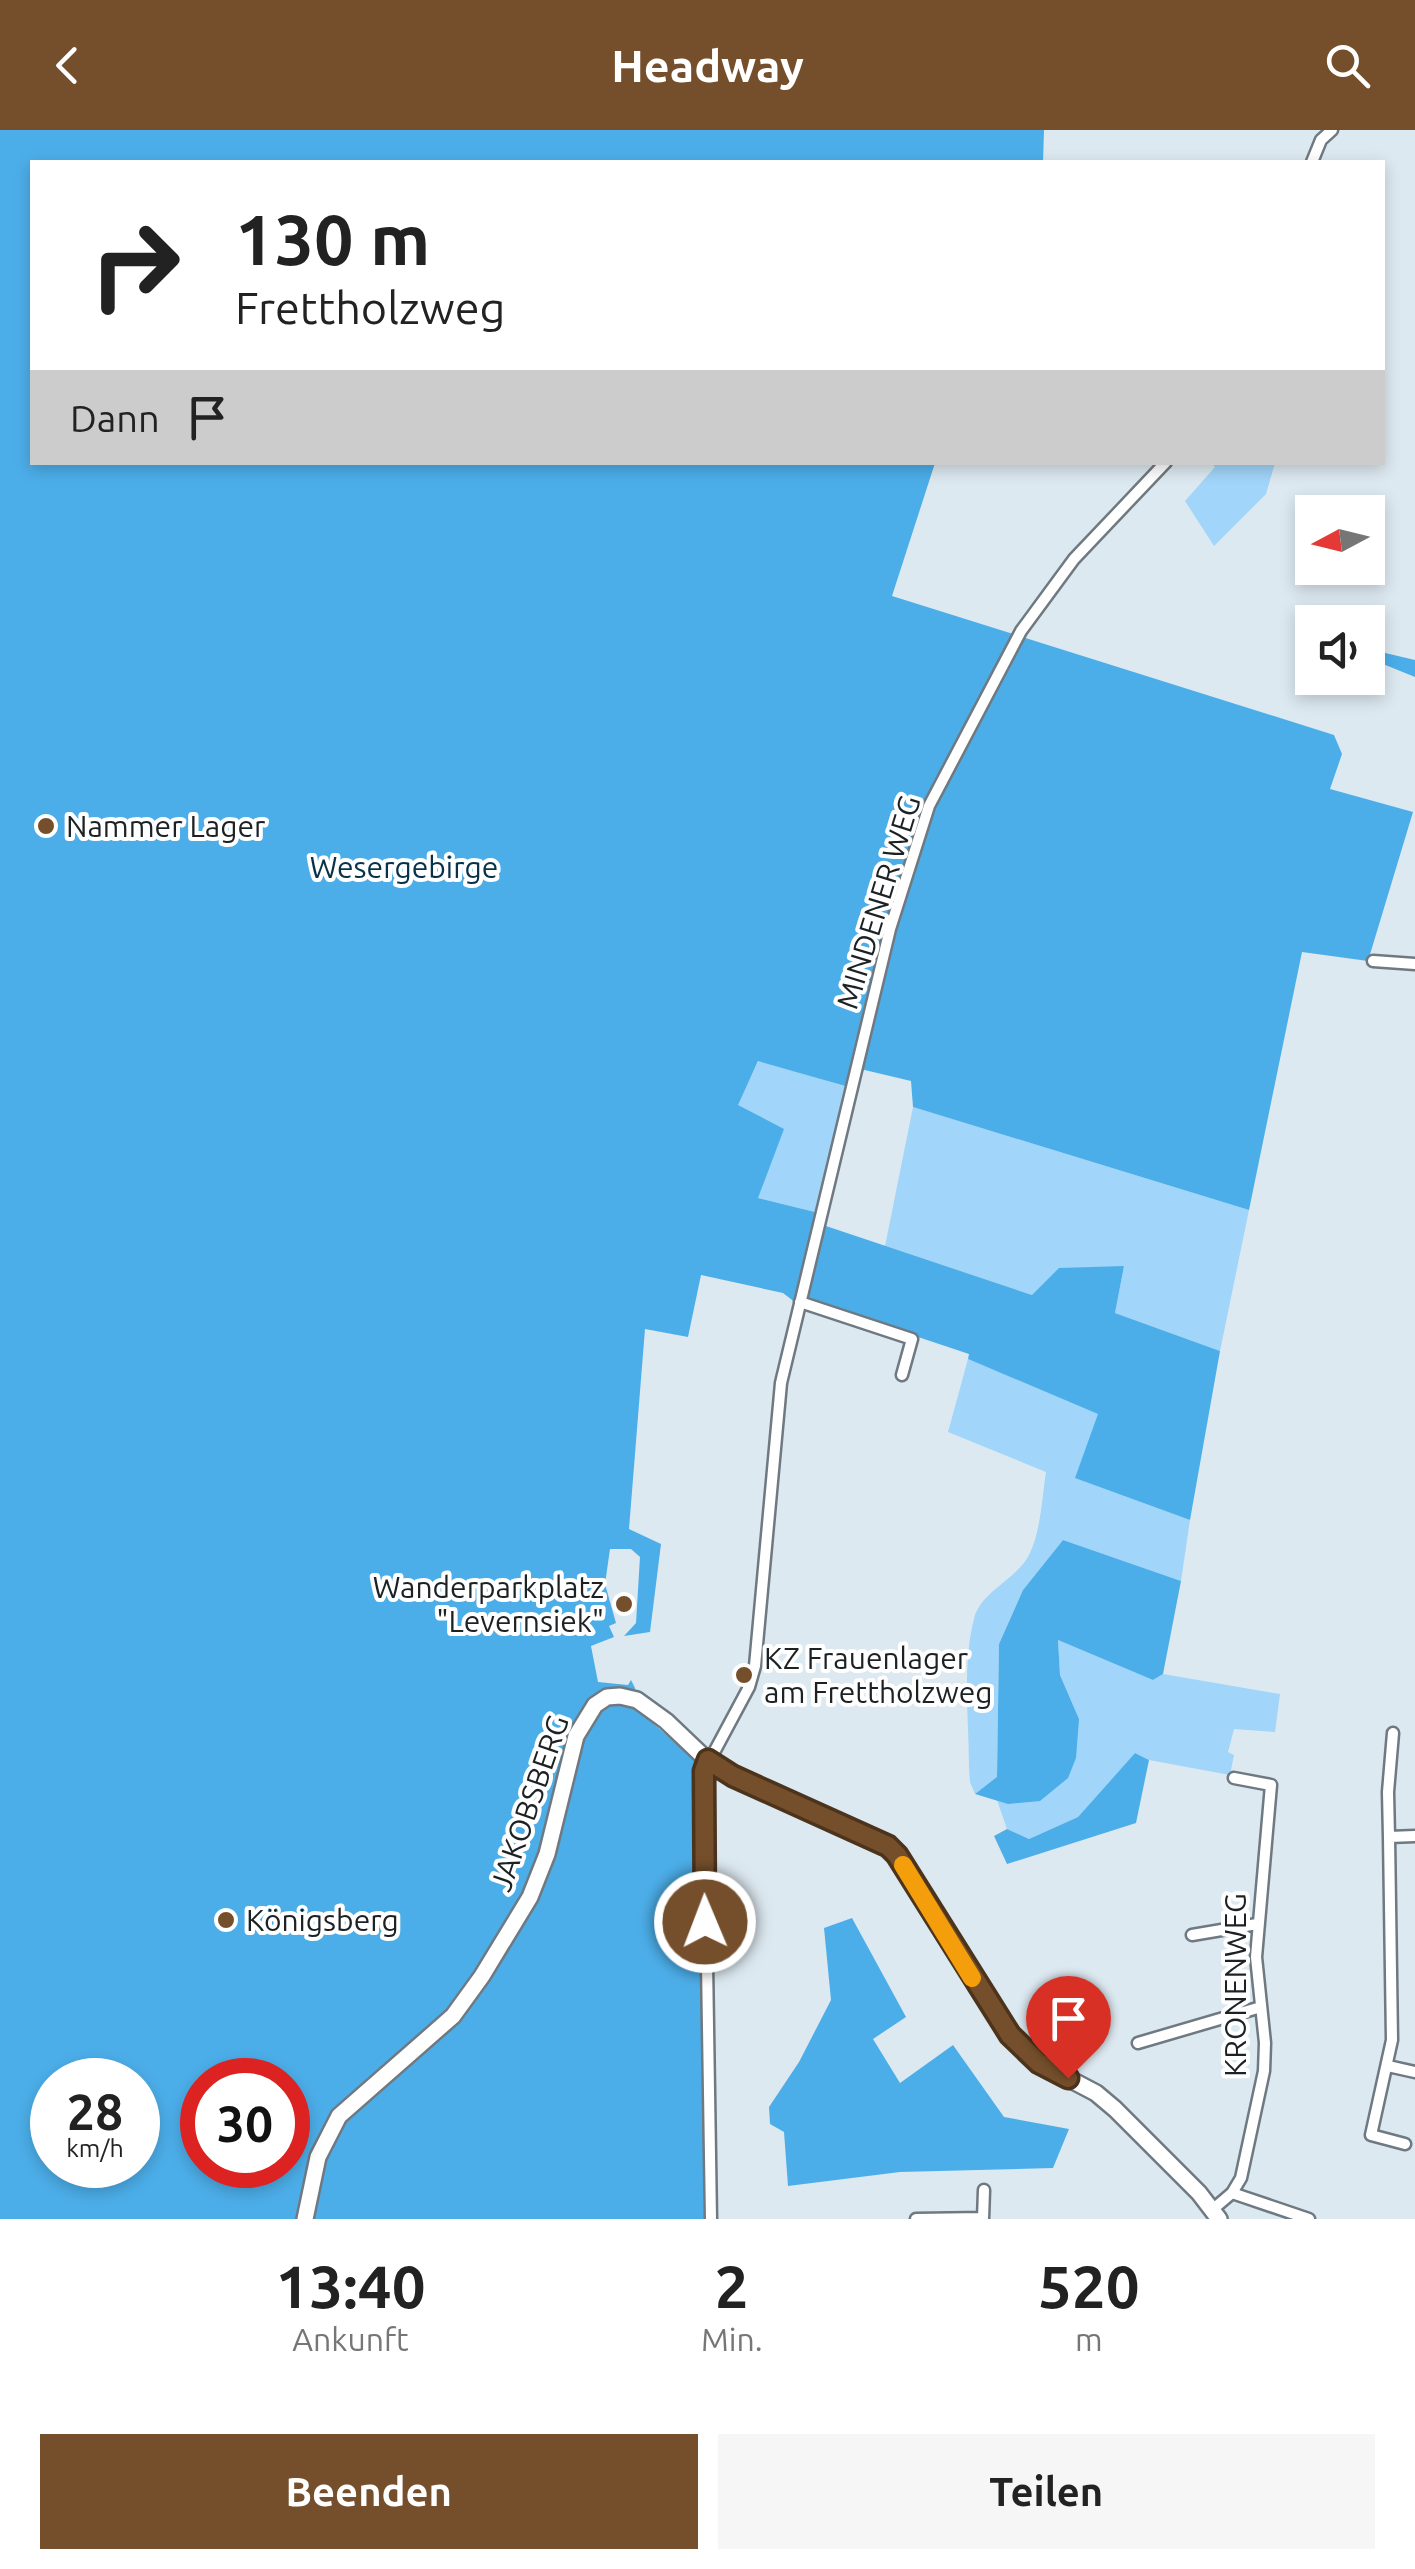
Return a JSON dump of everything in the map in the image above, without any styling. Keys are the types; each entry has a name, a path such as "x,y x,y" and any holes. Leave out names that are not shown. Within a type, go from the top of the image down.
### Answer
{"street":[{"path":"1313,160 1321,140 1332,130"},
{"name":"MINDENER WEG","path":"710,2219 704,1771 750,1688 755,1666 781,1383 890,929 929,806 1021,631 1074,560 1163,465"},
{"path":"1373,961 1415,964"},
{"path":"800,1302 912,1339 902,1375"},
{"name":"JAKOBSBERG","path":"306,2219 318,2156 339,2116 453,2016 530,1897 547,1854 576,1736 586,1715 606,1698 633,1699 733,1776 888,1846 1010,2035 1039,2063 1096,2093 1216,2214"},
{"path":"1393,1733 1388,1792 1392,2040 1371,2135 1404,2144"},
{"name":"KRONENWEG","path":"1232,2193 1241,2178 1264,2071 1256,1924 1271,1785 1234,1778"},
{"path":"1389,1837 1415,1836"},
{"path":"1192,1935 1256,1924"},
{"path":"1138,2044 1261,2007"},
{"path":"1388,2066 1415,2072"},
{"path":"916,2219 983,2218 984,2190"},
{"path":"1216,2214 1232,2193 1309,2219"}],"shaded area":[{"path":"1274,465 1266,494 1214,546 1185,501 1215,467"},
{"path":"759,1060 850,1088 819,1213 758,1198 737,1105"},
{"path":"913,1107 1249,1210 1220,1351 1115,1313 1124,1266 1032,1295 885,1246"},
{"path":"968,1359 1099,1414 1076,1478 1190,1520 1181,1581 1063,1540 1023,1590 999,1644 997,1778 975,1794 970,1782 967,1693 970,1637 983,1601 1029,1555 1039,1525 1046,1472 948,1432"},
{"path":"1058,1640 1153,1680 1163,1674 1280,1694 1275,1732 1234,1729 1228,1752 1234,1755 1230,1775 1149,1760 1135,1753 1078,1817 1029,1839 1007,1829 997,1800 1079,1719 1060,1675"}],"green space":[{"name":"Wesergebirge","path":"0,130 1044,130 1043,160 30,160 30,465 934,465 892,596 1334,735 1342,754 1330,789 1413,812 1368,961 1302,952 1249,1210 913,1107 911,1081 852,1067 845,1086 758,1061 738,1105 784,1129 758,1198 819,1213 796,1303 783,1293 701,1275 688,1337 645,1329 629,1529 661,1544 650,1632 624,1636 636,1623 640,1557 631,1549 610,1549 605,1584 616,1623 609,1626 614,1637 591,1646 598,1682 628,1685 631,1680 635,1688 633,1706 701,1765 704,2219 0,2219"},
{"path":"1385,653 1415,660 1415,677 1385,665"},
{"path":"823,1225 1032,1295 1059,1268 1124,1266 1115,1313 1220,1351 1190,1520 1075,1478 1098,1414 968,1359 969,1354 804,1299"},
{"path":"1063,1540 1181,1581 1163,1674 1153,1680 1058,1640 1060,1675 1079,1719 1076,1758 1068,1778 1040,1801 1008,1804 975,1794 997,1777 999,1644 1023,1590"},
{"path":"1135,1753 1149,1760 1136,1823 1007,1864 994,1836 1007,1829 1029,1839 1078,1817"},
{"path":"852,1918 906,2017 873,2039 900,2083 953,2045 1004,2117 1069,2129 1053,2168 900,2172 788,2186 784,2132 770,2124 769,2107 799,2062 831,2000 824,1928"}],"slow traffic":[{"path":"903,1865 972,1978"}],"place":[{"name":"Nammer Lager","path":"46,826"},
{"name":"Wanderparkplatz \"Levernsiek\"","path":"624,1604"},
{"name":"KZ Frauenlager am Frettholzweg","path":"744,1675"},
{"name":"Königsberg","path":"226,1920"}],"route":[{"path":"705,1922 704,1771 708,1760 733,1776 888,1846 1010,2035 1039,2063 1068,2078"}]}
